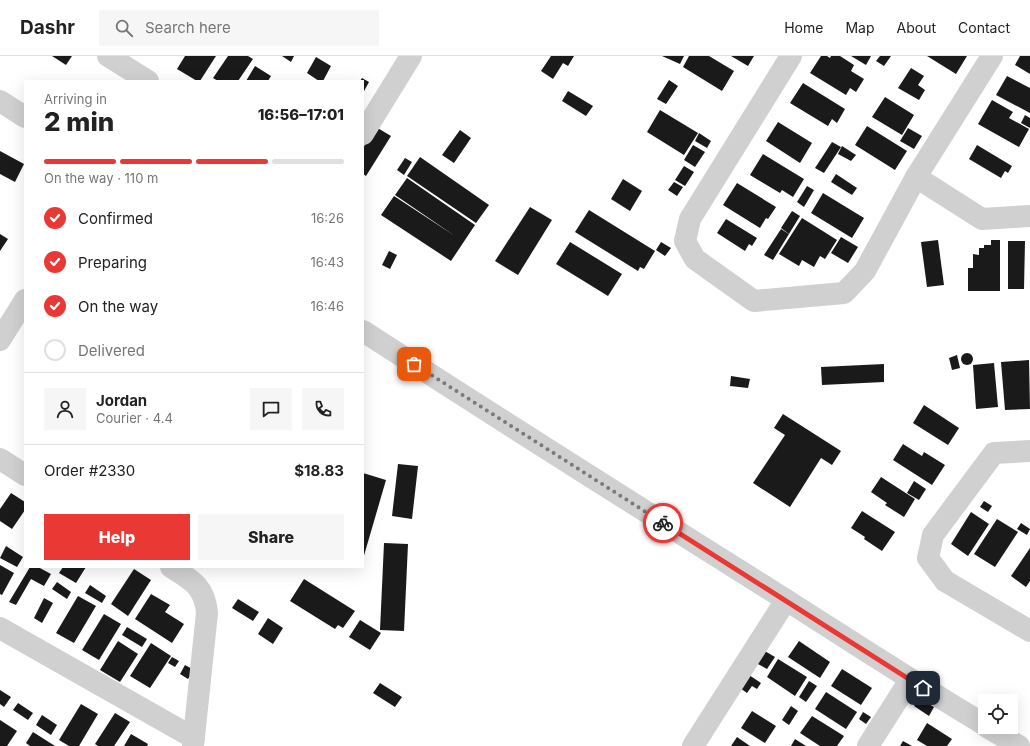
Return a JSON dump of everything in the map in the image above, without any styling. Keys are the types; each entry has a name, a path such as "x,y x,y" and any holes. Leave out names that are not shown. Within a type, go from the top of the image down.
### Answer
{"street":[{"path":"108,56 146,80"},
{"path":"364,132 411,56"},
{"path":"792,56 690,219 685,241 695,259 754,301 844,293 865,271 916,177 992,56"},
{"path":"0,101 24,116"},
{"path":"916,177 982,219 1030,216"},
{"path":"0,340 24,302"},
{"path":"364,332 910,680 978,721"},
{"path":"1030,451 994,453 933,535 928,558 945,581 1030,631"},
{"path":"0,459 24,474"},
{"path":"0,628 194,742 207,613 206,601 202,592 188,578 172,568"},
{"path":"693,746 786,600"},
{"path":"868,746 910,680"},
{"path":"999,734 1019,746"}],"building":[{"path":"52,56 72,56 66,65"},
{"path":"185,56 216,56 201,80 195,80 177,69"},
{"path":"228,56 248,56 253,59 239,80 216,80 213,78"},
{"path":"282,56 294,56 291,62"},
{"path":"551,56 574,56 568,66 563,63 553,79 541,71"},
{"path":"662,56 684,56 680,64"},
{"path":"689,56 709,56 734,71 722,91 683,67"},
{"path":"731,56 754,56 748,66"},
{"path":"821,56 827,56 830,58 831,56 840,56 854,65 851,71 864,79 856,92 850,88 846,95 810,73"},
{"path":"851,56 871,56 866,65"},
{"path":"880,56 891,56 884,66 876,61"},
{"path":"927,56 967,56 956,74"},
{"path":"1020,56 1030,56 1030,74 1015,65"},
{"path":"316,57 331,66 324,80 318,80 307,73"},
{"path":"255,66 271,76 269,80 247,80"},
{"path":"911,68 924,76 918,85 925,90 919,100 898,88"},
{"path":"1007,76 1030,88 1030,113 996,95"},
{"path":"362,78 369,82 364,91 364,80 361,80"},
{"path":"669,80 678,86 666,104 657,99"},
{"path":"803,83 845,109 837,123 832,119 828,126 790,103"},
{"path":"568,91 593,106 586,116 562,101"},
{"path":"885,97 914,115 902,135 872,117"},
{"path":"992,100 1013,112 1009,118 1029,129 1019,147 978,124"},
{"path":"660,110 698,133 684,155 647,132"},
{"path":"1025,115 1030,118 1030,128 1021,123"},
{"path":"778,122 812,143 800,163 766,141"},
{"path":"867,126 907,151 895,170 855,145"},
{"path":"376,127 391,136 366,176 364,175 364,146"},
{"path":"908,128 922,136 914,149 900,141"},
{"path":"460,130 471,138 454,163 442,155"},
{"path":"699,133 711,141 707,148 695,141"},
{"path":"832,142 841,147 824,173 815,168"},
{"path":"693,145 705,152 695,167 684,160"},
{"path":"977,145 1012,166 1008,173 1005,171 1001,178 969,159"},
{"path":"842,146 856,155 851,161 838,154"},
{"path":"0,151 24,164 15,182 0,174"},
{"path":"763,154 804,179 793,197 782,190 780,193 750,175"},
{"path":"420,157 489,205 476,223 407,176"},
{"path":"405,158 412,162 404,175 397,170"},
{"path":"684,166 694,172 685,186 675,180"},
{"path":"836,174 857,188 852,195 831,182"},
{"path":"407,178 475,225 451,261 381,215 394,196 455,236 395,195"},
{"path":"623,179 642,191 630,211 611,199"},
{"path":"674,182 683,187 677,196 668,190"},
{"path":"737,183 776,207 768,219 766,218 760,228 723,205"},
{"path":"807,186 814,190 804,207 797,202"},
{"path":"823,193 864,218 852,238 811,213"},
{"path":"530,207 552,220 518,275 495,261"},
{"path":"589,210 655,251 644,269 640,267 638,271 575,232"},
{"path":"792,211 800,216 789,234 781,228"},
{"path":"802,218 837,240 825,259 820,256 814,267 802,260 799,266 779,254"},
{"path":"726,219 757,238 752,246 749,244 745,251 717,233"},
{"path":"781,229 789,234 773,260 764,255"},
{"path":"0,234 8,239 0,251"},
{"path":"841,237 858,247 848,263 831,253"},
{"path":"938,240 944,285 927,287 921,242"},
{"path":"991,240 1000,240 1000,291 968,291 968,268 973,268 973,254 979,255 979,248 984,248 984,245 991,245"},
{"path":"1008,241 1025,241 1024,289 1008,289"},
{"path":"570,242 622,274 608,296 556,264"},
{"path":"661,242 671,248 665,256 656,250"},
{"path":"389,251 397,255 390,269 382,265"},
{"path":"965,353 969,353 973,359 969,365 965,365 961,361 961,357"},
{"path":"957,355 960,368 952,370 949,358"},
{"path":"1029,360 1030,409 1005,410 1001,362"},
{"path":"994,363 998,407 976,409 973,365"},
{"path":"884,364 884,382 822,385 821,367"},
{"path":"731,376 750,379 748,388 730,386"},
{"path":"924,405 959,428 948,445 913,423"},
{"path":"783,414 841,451 832,465 821,458 790,507 753,483 785,435 774,428"},
{"path":"903,444 922,456 924,452 945,465 932,485 893,460"},
{"path":"398,464 418,466 412,519 392,516"},
{"path":"364,473 386,480 364,556"},
{"path":"881,477 915,499 904,517 885,505 887,503 871,492"},
{"path":"914,481 926,489 919,500 907,493"},
{"path":"11,493 24,501 24,511 12,529 0,521 0,509"},
{"path":"984,501 992,506 988,512 980,507"},
{"path":"862,511 895,532 882,551 851,528"},
{"path":"971,512 989,524 968,556 951,544"},
{"path":"997,519 1018,532 995,567 974,554"},
{"path":"1021,523 1030,529 1027,535 1017,529"},
{"path":"384,543 408,544 404,631 380,630"},
{"path":"6,546 23,557 17,567 0,558"},
{"path":"1030,548 1030,581 1026,587 1011,576"},
{"path":"0,565 14,573 2,595 0,594"},
{"path":"29,568 40,568 51,574 44,586 31,579 16,605 9,602"},
{"path":"62,568 85,568 76,583 59,573"},
{"path":"134,569 151,580 128,616 111,604"},
{"path":"304,579 355,611 343,628 338,625 335,629 290,601"},
{"path":"57,582 71,592 67,599 52,589"},
{"path":"90,585 106,596 102,603 85,593"},
{"path":"151,594 170,605 165,612 184,624 172,643 135,619"},
{"path":"78,596 96,606 74,643 56,633"},
{"path":"44,598 53,603 42,623 34,618"},
{"path":"238,599 259,612 253,621 232,608"},
{"path":"104,614 121,624 99,660 82,650"},
{"path":"268,618 283,628 273,644 258,634"},
{"path":"360,620 381,633 370,650 349,637"},
{"path":"127,627 147,639 142,647 122,635"},
{"path":"118,641 138,654 120,682 100,670"},
{"path":"799,641 830,662 820,678 788,657"},
{"path":"151,643 171,656 150,688 130,676"},
{"path":"763,650 775,657 767,669 756,663"},
{"path":"172,657 179,661 175,667 168,663"},
{"path":"778,659 807,677 795,696 767,677"},
{"path":"185,665 194,670 188,679 180,674"},
{"path":"842,669 872,688 861,705 831,686"},
{"path":"749,675 761,683 757,689 752,686 747,693 740,688"},
{"path":"809,681 817,686 806,702 799,697"},
{"path":"380,683 402,697 395,707 373,693"},
{"path":"0,690 11,697 4,707 0,704"},
{"path":"826,692 857,712 846,729 815,709"},
{"path":"919,698 934,707 929,716 914,706"},
{"path":"18,703 33,713 28,720 13,710"},
{"path":"81,704 98,714 79,746 69,746 59,740"},
{"path":"791,706 798,711 789,725 782,720"},
{"path":"752,711 776,726 765,743 741,728"},
{"path":"863,712 871,717 866,724 859,719"},
{"path":"115,713 130,722 114,746 98,746 95,744"},
{"path":"42,715 57,725 51,735 36,725"},
{"path":"812,716 844,736 837,746 820,746 800,733"},
{"path":"0,720 17,731 7,746 0,746"},
{"path":"927,723 952,739 947,746 927,746 917,740"},
{"path":"33,732 55,746 30,746 26,743"},
{"path":"131,734 148,744 147,746 124,746"},
{"path":"737,737 750,746 731,746"},
{"path":"795,739 806,746 791,746"},
{"path":"903,741 912,746 900,746"}],"way so far":[{"path":"414,364 663,523"}],"route":[{"path":"663,523 923,688"}]}
